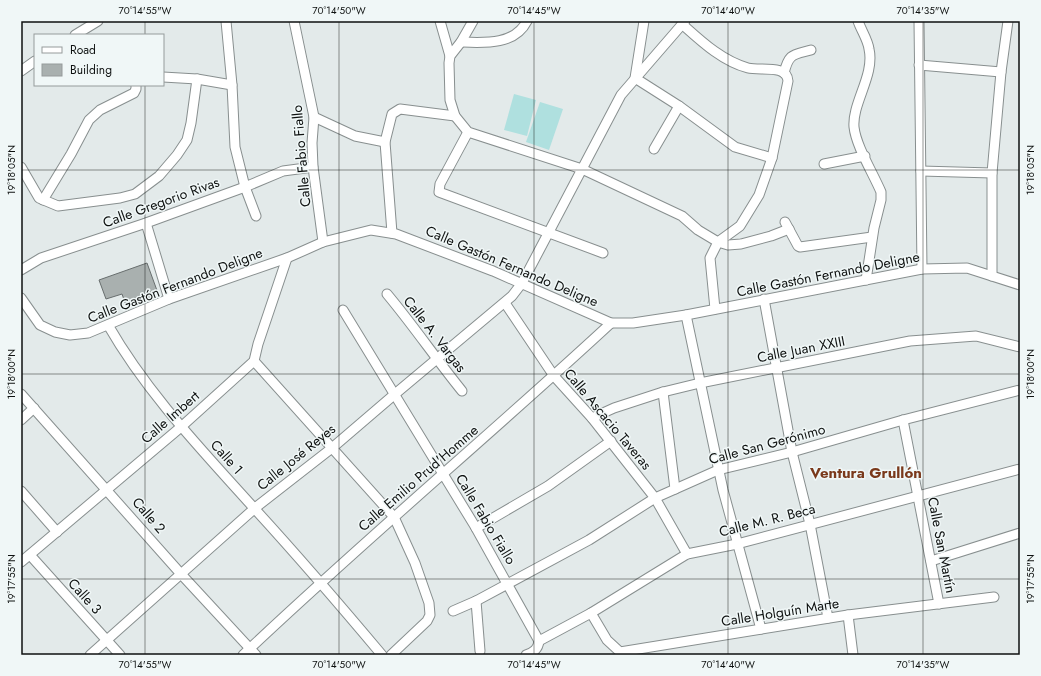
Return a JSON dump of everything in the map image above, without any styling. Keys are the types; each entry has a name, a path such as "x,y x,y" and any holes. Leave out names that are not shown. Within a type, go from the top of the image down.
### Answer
{"street":[{"path":"77,34 98,21"},
{"path":"226,21 232,85 235,147 245,187 256,216"},
{"name":"Calle Fabio Fiallo","path":"294,21 314,117 312,144 313,167 324,242"},
{"path":"440,21 450,56 450,100 454,116 468,132 582,169 682,216 698,230 718,242 728,245 741,244 771,236 787,225 798,246 800,247 872,237"},
{"path":"450,56 461,42 473,21"},
{"path":"461,42 496,42 513,37 524,28 527,21"},
{"path":"644,21 635,78 678,106 735,147 772,158"},
{"path":"858,21 870,49 870,62 854,125 858,144 881,192 881,200 872,237 866,280"},
{"path":"919,21 922,269"},
{"path":"992,276 992,173 1008,21"},
{"path":"683,23 708,47 735,63 754,70 778,70 787,76 788,81 772,158 759,195 740,226 718,242 710,258 715,309"},
{"name":"Calle José Reyes","path":"90,655 255,508 332,448 512,296 522,283 621,95 683,23"},
{"path":"784,73 789,58 795,54 811,50"},
{"path":"21,71 34,62"},
{"path":"919,66 1002,72"},
{"path":"164,77 232,85"},
{"path":"21,167 39,198 58,206 120,198 135,194 159,176 177,155 187,140 197,80"},
{"path":"43,200 71,154 89,120 100,110 134,93 136,86"},
{"path":"654,148 678,106"},
{"path":"392,233 385,142 392,114 396,110 400,109 454,116"},
{"path":"314,117 355,136 385,142"},
{"path":"468,132 440,184 439,192 604,253"},
{"path":"824,164 865,156"},
{"name":"Calle Gregorio Rivas","path":"21,270 41,258 245,187 283,171 313,167"},
{"path":"921,171 992,173"},
{"path":"146,222 170,299"},
{"name":"Calle Gastón Fernando Deligne","path":"21,298 40,325 55,332 70,335 88,333 170,299 287,258 324,242 371,230 392,233 478,265 611,323 633,323 686,315 922,269 968,268 1020,285"},
{"path":"287,258 258,344 254,361 394,516 416,563 429,603 430,616 428,621 422,625 395,654"},
{"name":"Calle A. Vargas","path":"387,294 462,391"},
{"path":"764,300 792,452 810,524 828,618"},
{"name":"Calle Ascacio Taveras","path":"505,303 554,376 592,418 655,498 687,554"},
{"name":"Calle Fabio Fiallo","path":"344,310 476,528 539,641"},
{"path":"686,315 718,470 761,629"},
{"name":"Calle Emilio Prud'Homme","path":"250,653 322,582 394,516 443,475 611,323"},
{"name":"Calle 1","path":"108,325 124,352 181,428 322,582 382,655"},
{"name":"Calle Juan XXIII","path":"592,418 614,408 700,382 910,341 976,336 1020,347"},
{"name":"Calle Imbert","path":"21,562 181,428 254,361"},
{"name":"Calle San Gerónimo","path":"453,611 476,601 589,540 655,498 718,470 792,452 903,420 1020,390"},
{"path":"663,392 675,489"},
{"name":"Calle 2","path":"21,394 107,489 250,653"},
{"path":"21,420 34,408"},
{"name":"Calle San Martín","path":"903,420 939,604"},
{"path":"476,528 548,486 611,441"},
{"name":"Calle M. R. Beca","path":"539,641 591,613 687,554 737,544 1020,469"},
{"path":"21,491 57,532"},
{"path":"931,561 1020,533"},
{"name":"Calle 3","path":"30,555 120,655"},
{"name":"Calle Holguín Marte","path":"591,613 607,640 620,652 848,615 994,597"},
{"path":"476,601 480,651"},
{"path":"848,615 853,655"},
{"path":"526,655 534,652 539,641"}],"shaded area":[{"path":"514,94 536,100 527,136 504,130"},
{"path":"540,102 563,109 549,150 526,142"}],"building":[{"path":"147,263 159,296 127,308 122,294 106,299 99,280"}],"district":[{"name":"Ventura Grullón","path":"866,473"}]}
